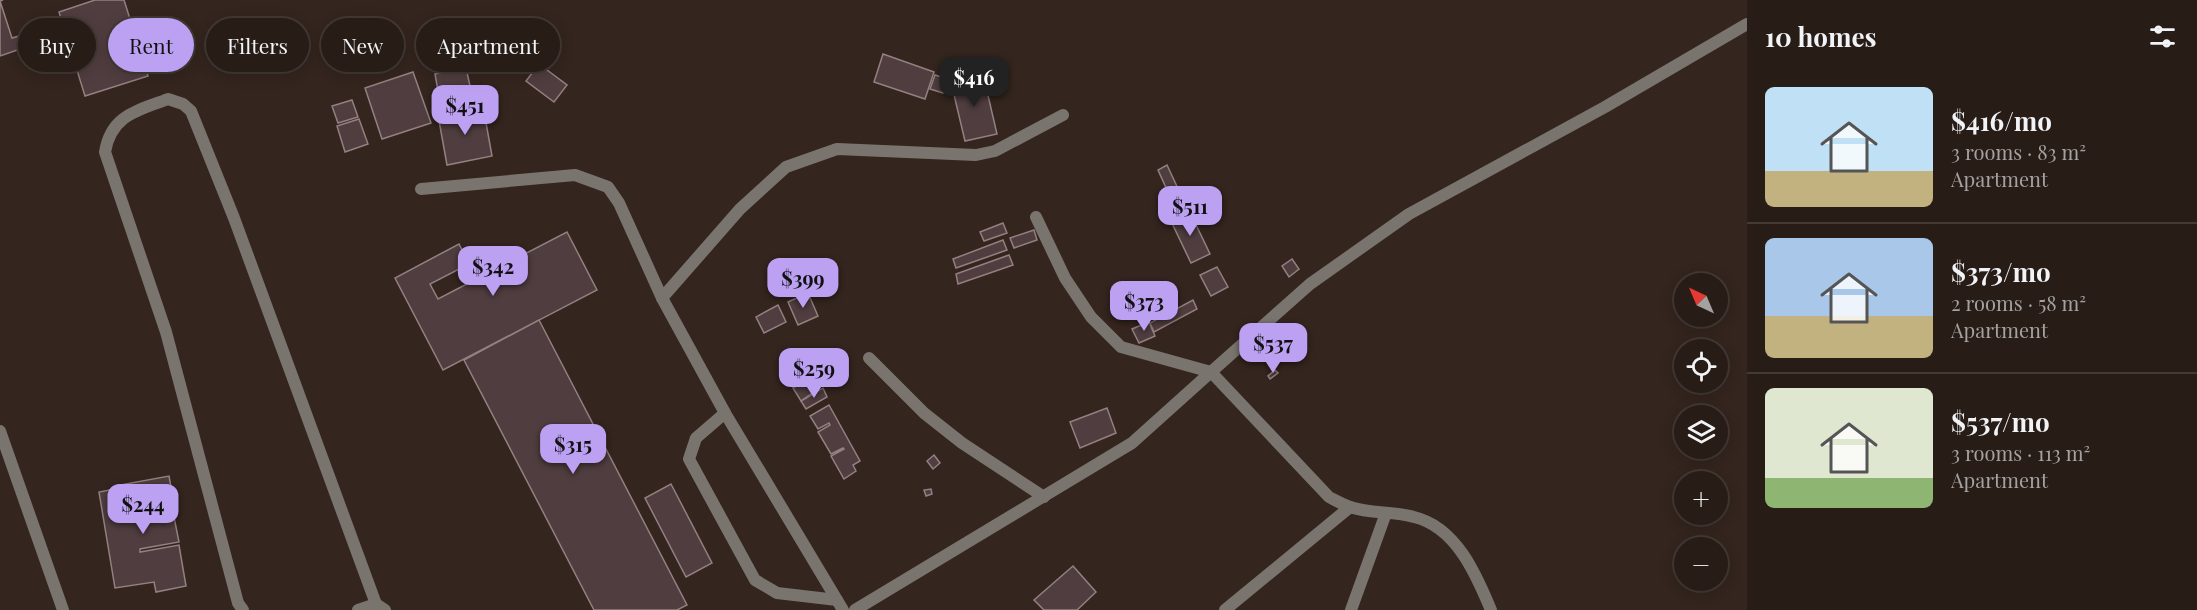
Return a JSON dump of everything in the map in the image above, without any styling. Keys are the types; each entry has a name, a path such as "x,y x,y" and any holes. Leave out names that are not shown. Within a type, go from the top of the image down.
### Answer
{"street":[{"path":"855,610 1132,443 1310,284 1409,214 1605,107 1747,24"},
{"path":"243,610 238,603 166,332 105,152 107,140 114,126 125,116 168,99 176,100 190,111 234,218 381,607 357,610"},
{"path":"662,298 740,209 786,167 837,149 976,155 995,150 1063,115"},
{"path":"421,189 575,175 608,187 619,203 662,298 725,413 840,605"},
{"path":"1036,217 1071,288 1091,317 1121,346 1211,372 1329,497 1350,507 1414,517 1436,526 1459,548 1481,586 1491,610"},
{"path":"869,358 924,413 962,443 1044,497"},
{"path":"725,413 696,438 689,459 755,580 777,593 840,605"},
{"path":"0,431 63,610"},
{"path":"1225,610 1350,507"},
{"path":"1351,610 1386,513"}],"building":[{"path":"95,0 124,0 130,18 108,18 108,72 147,72 148,76 85,96 78,72 96,72 96,18 61,18 59,12"},
{"path":"0,1 12,38 18,36 18,50 0,56"},
{"path":"883,54 934,72 925,99 874,82"},
{"path":"413,72 431,123 382,139 365,88"},
{"path":"467,72 472,95 440,102 435,74"},
{"path":"533,72 550,72 567,85 554,102 526,81"},
{"path":"983,74 997,134 965,141 951,82"},
{"path":"935,75 948,79 943,93 930,89"},
{"path":"352,100 358,117 338,123 332,106"},
{"path":"483,106 492,156 447,165 438,115"},
{"path":"359,119 368,144 345,152 337,126"},
{"path":"1167,165 1188,210 1178,214 1158,170"},
{"path":"1189,210 1210,254 1191,263 1170,219"},
{"path":"1003,223 1007,233 984,241 980,232"},
{"path":"1034,230 1037,240 1014,248 1010,238"},
{"path":"567,232 597,290 443,370 395,278 459,244 469,264 430,284 438,299"},
{"path":"1003,240 1007,250 956,268 953,259"},
{"path":"1009,255 1013,265 958,284 956,274"},
{"path":"1292,259 1299,269 1289,277 1282,266"},
{"path":"1217,267 1228,287 1211,296 1200,275"},
{"path":"808,293 818,316 798,325 788,302"},
{"path":"1193,300 1197,309 1154,332 1150,323"},
{"path":"778,305 786,322 764,333 756,317"},
{"path":"539,320 687,605 677,610 594,610 464,360"},
{"path":"1149,322 1155,336 1139,343 1132,329"},
{"path":"810,367 815,376 793,387 789,379"},
{"path":"1275,370 1278,373 1270,379 1268,376"},
{"path":"806,381 812,393 801,401 793,388"},
{"path":"823,388 827,397 806,409 801,401"},
{"path":"829,405 860,461 853,465 856,471 844,479 831,456 844,449 831,454 818,432 830,425 829,423 818,429 810,416"},
{"path":"1107,408 1116,433 1080,448 1070,422"},
{"path":"934,455 940,463 933,469 927,461"},
{"path":"169,476 175,509 152,513 153,515 173,512 179,542 140,549 140,552 179,545 186,586 156,592 154,582 115,588 99,492 120,488 120,485"},
{"path":"671,484 712,563 686,577 645,498"},
{"path":"931,489 932,494 926,496 924,490"},
{"path":"1073,566 1096,592 1077,610 1044,610 1034,600"}]}
